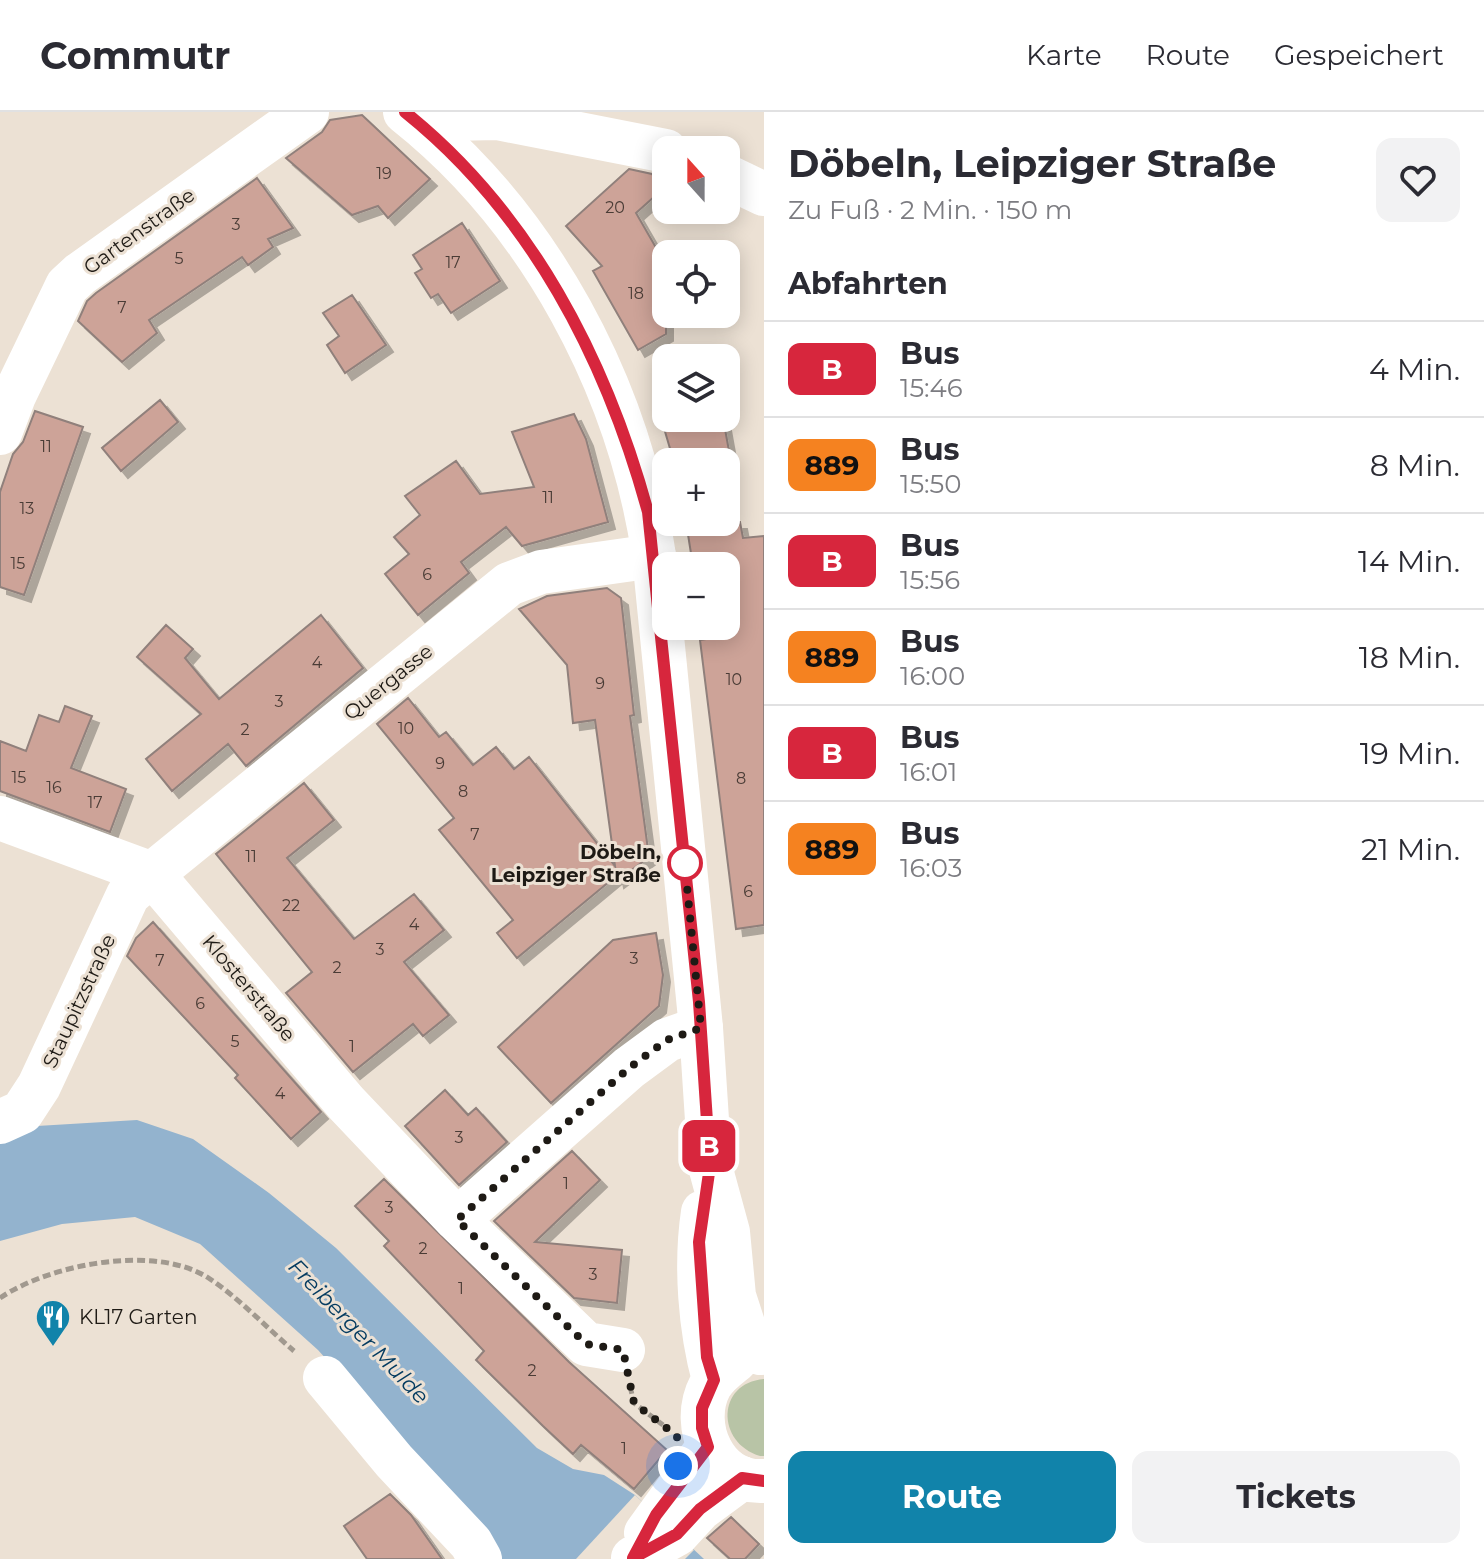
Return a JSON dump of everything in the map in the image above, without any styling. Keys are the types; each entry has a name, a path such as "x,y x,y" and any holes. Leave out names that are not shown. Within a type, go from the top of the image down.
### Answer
{"street":[{"name":"Gartenstraße","path":"0,433 14,396 67,286 307,112"},
{"path":"416,121 497,118 652,148"},
{"path":"416,121 507,217 577,325 599,365 628,440 648,512 653,552"},
{"path":"740,183 764,194"},
{"name":"Quergasse","path":"152,874 509,584 541,572 652,556"},
{"path":"662,640 701,1028 710,1166 728,1232 734,1296 746,1333 762,1354 736,1360 714,1380 702,1408 702,1428 708,1447 720,1463 753,1479"},
{"name":"Klosterstraße","path":"0,818 152,874 346,1103 457,1220 586,1344 623,1350"},
{"name":"Staupitzstraße","path":"0,1122 22,1112 39,1086 128,895 152,874"},
{"path":"457,1220 629,1068 667,1040 701,1028"},
{"path":"710,1166 699,1242 707,1357 714,1380"},
{"path":"325,1378 394,1461 471,1543 480,1559"},
{"path":"632,1558 667,1524 708,1447"},
{"path":"667,1524 753,1479"}],"path":[{"path":"0,1298 18,1286 64,1268 142,1262 172,1265 209,1278 325,1378"},
{"path":"623,1350 634,1403 666,1428"}],"green space":[{"path":"764,1379 764,1456 760,1456 735,1439 729,1427 728,1414 730,1402 737,1391 748,1383"}],"water":[{"name":"Freiberger Mulde","path":"137,1120 193,1139 269,1193 336,1248 537,1448 573,1469 604,1475 635,1495 704,1559 498,1559 484,1534 318,1350 200,1244 135,1217 62,1224 0,1241 0,1141 37,1126"}],"pier":[{"path":"635,1495 694,1550 685,1559 576,1559"}],"building":[{"path":"362,115 430,179 388,218 378,206 352,215 286,158 322,132 330,120"},
{"path":"629,169 652,174 652,199 636,213 652,241 652,328 666,328 666,334 638,350 593,271 602,266 566,226"},
{"path":"257,178 293,228 268,239 273,247 248,265 242,257 149,320 157,333 122,362 78,321 87,301 96,293"},
{"path":"462,223 500,281 451,313 438,294 431,298 415,273 422,269 413,255"},
{"path":"352,295 386,345 345,373 327,345 339,336 323,313"},
{"path":"160,400 178,422 121,471 102,448"},
{"path":"35,411 83,427 24,595 0,587 0,492 13,454 23,442"},
{"path":"574,414 586,439 608,522 522,546 506,527 461,562 469,573 418,615 385,574 409,554 394,537 420,515 405,496 456,461 480,494 534,487 512,432"},
{"path":"665,432 726,432 728,448 670,448"},
{"path":"740,522 743,538 764,536 764,925 736,929 700,640 740,640 740,552 691,552 688,536 740,536"},
{"path":"607,588 621,598 634,715 630,716 649,857 617,881 616,876 517,958 497,933 513,920 439,830 454,818 377,724 408,698 439,737 446,732 473,765 496,747 514,769 529,757 615,866 595,720 573,723 567,665 519,609 547,596"},
{"path":"321,615 363,668 246,766 228,744 172,791 146,759 201,714 137,657 166,625 193,649 185,658 219,699"},
{"path":"65,706 92,716 71,768 126,789 110,832 0,791 0,741 26,751 39,715 59,722"},
{"path":"304,783 334,820 287,858 354,939 414,894 444,930 404,962 449,1015 423,1036 413,1024 353,1072 286,993 312,972 216,854"},
{"path":"153,922 321,1112 291,1139 235,1078 238,1075 127,956 136,938"},
{"path":"656,933 663,975 659,1006 551,1103 498,1047 613,940"},
{"path":"445,1090 468,1115 476,1108 507,1142 459,1185 405,1126"},
{"path":"572,1151 600,1180 535,1242 622,1250 617,1303 574,1298 494,1221"},
{"path":"384,1179 569,1362 667,1450 634,1489 581,1445 573,1454 543,1426 476,1360 484,1351 384,1246 389,1241 355,1206"},
{"path":"390,1494 411,1515 442,1559 367,1559 344,1526"},
{"path":"731,1517 759,1544 745,1559 730,1559 707,1538"}],"bus line":[{"name":"B","path":"405,112 470,173 507,217 570,311 599,365 628,440 648,512 701,1028 710,1166 699,1242 707,1357 714,1380 702,1408 702,1428 708,1447 656,1515 633,1558 677,1534 700,1509 742,1478 764,1481"}],"place":[{"name":"Döbeln, Leipziger Straße","path":"685,863"},
{"name":"KL17 Garten","path":"53,1348"}],"route":[{"path":"678,1466 677,1436 634,1403 623,1350 586,1344 457,1220 629,1068 667,1040 701,1028 684,856 685,863"}]}
